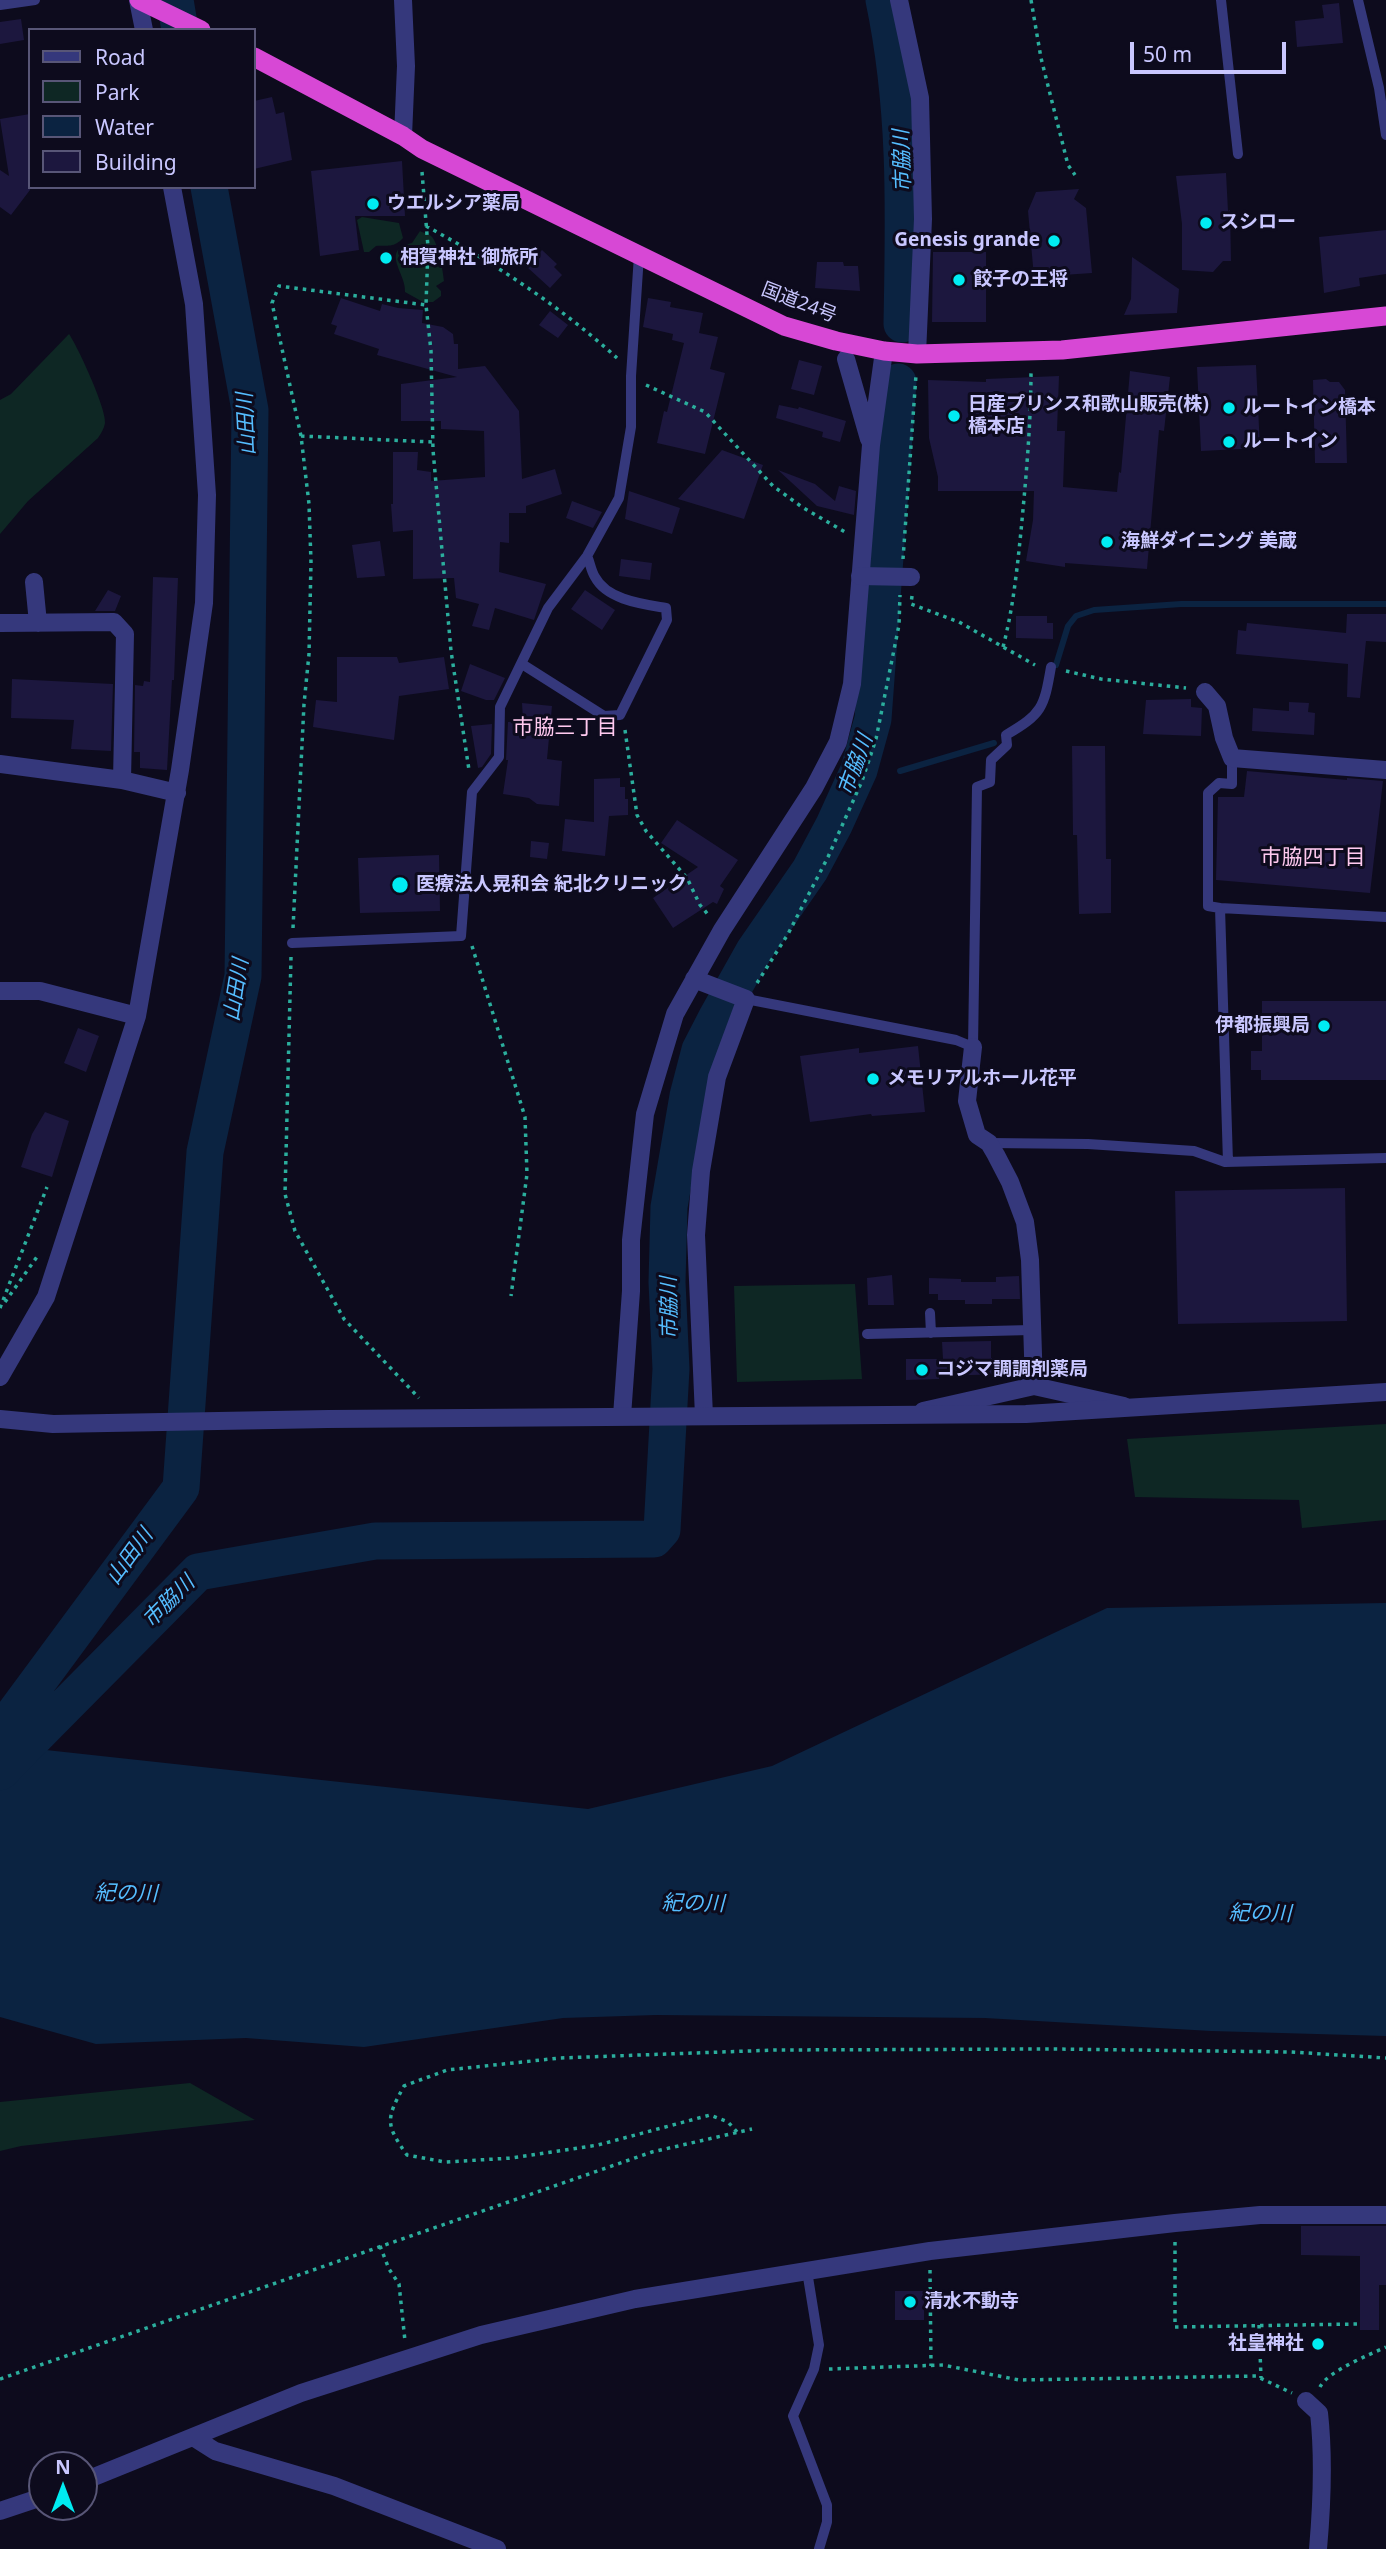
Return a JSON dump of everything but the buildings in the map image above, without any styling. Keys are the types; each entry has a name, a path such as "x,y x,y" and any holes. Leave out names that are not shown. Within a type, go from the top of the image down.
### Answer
{"highway":[{"path":"141,1 197,28"},
{"name":"国道24号","path":"256,59 403,136 422,149 784,326 836,341 884,351 918,354 1062,350 1386,316"}],"street":[{"path":"403,0 406,66 403,136"},
{"path":"899,0 920,98 923,219 918,354"},
{"path":"141,1 144,28"},
{"path":"0,1377 46,1297 137,1016 177,793 204,603 206,495 194,304 172,189"},
{"path":"622,1416 631,1291 631,1240 645,1114 675,1014 722,930 814,788 838,742 852,684 871,445 884,351"},
{"path":"846,359 871,445"},
{"path":"860,576 905,579"},
{"path":"34,582 38,623"},
{"path":"0,623 114,622 125,634 122,780"},
{"path":"1205,692 1217,706 1224,738 1232,758 1386,770"},
{"path":"0,764 122,780 177,793"},
{"path":"694,979 746,999 717,1077 701,1171 696,1235 704,1416"},
{"path":"0,991 40,991 137,1016"},
{"path":"973,1047 967,1101 977,1135 989,1143 1010,1182 1025,1222 1030,1260 1034,1386"},
{"path":"908,1414 1034,1386 1135,1408"},
{"path":"0,1419 53,1424 328,1419 1026,1414 1386,1392"},
{"path":"98,2475 301,2393 481,2335 635,2299 930,2251 1175,2223 1260,2215 1386,2215"},
{"path":"1308,2403 1319,2413 1322,2446 1322,2511 1318,2549"},
{"path":"193,2437 215,2451 334,2486 497,2549"},
{"path":"0,2511 28,2502"}],"lane":[{"path":"0,5 35,0"},
{"path":"1221,0 1238,155"},
{"path":"1358,0 1379,88 1386,135"},
{"path":"292,943 461,936 472,792 499,757 500,707 548,608 587,556 619,498 631,427 631,370 639,255"},
{"path":"523,664 604,716 620,715 667,620 667,608 638,603 606,591 595,578 587,556"},
{"path":"746,999 956,1040 973,1047 977,787 990,782 991,760 1007,746 1006,735 1034,718 1046,698 1051,667"},
{"path":"1232,758 1232,784 1219,783 1208,793 1208,906 1386,917"},
{"path":"1220,908 1228,1162"},
{"path":"989,1143 1088,1144 1194,1151 1228,1162 1386,1158"},
{"path":"930,1312 931,1333"},
{"path":"867,1334 1031,1330"},
{"path":"807,2271 819,2345 814,2370 793,2416 827,2505 827,2522 819,2549"}],"path":[{"path":"1031,0 1041,58 1068,165 1075,175"},
{"path":"422,149 426,305 431,351 432,442 451,650 472,792"},
{"path":"426,226 463,246 557,307 583,327 648,387 705,412 773,486 838,529 863,538"},
{"path":"426,305 279,286 272,303 301,436 309,504 312,604 289,982 285,1194 295,1231 344,1320 437,1418"},
{"path":"1003,647 1010,619 1022,515 1031,411 1031,351"},
{"path":"746,999 788,934 828,857 862,781 876,739 899,625 905,579 918,354"},
{"path":"301,436 432,442"},
{"path":"620,715 626,731 638,815 646,831 687,878 699,905 722,930"},
{"path":"461,910 525,1118 527,1174 511,1296"},
{"path":"44,1247 0,1308 47,1187"},
{"path":"737,2132 728,2122 710,2115 598,2145 512,2158 444,2162 407,2155 390,2132 391,2110 404,2086 447,2070 559,2058 775,2050 1068,2049 1291,2052 1386,2058"},
{"path":"0,2379 652,2152 752,2129"},
{"path":"1175,2223 1175,2327 1357,2324"},
{"path":"380,2246 389,2269 399,2284 405,2341 402,2360"},
{"path":"930,2251 931,2366"},
{"path":"1259,2325 1261,2378"},
{"path":"814,2370 943,2365 1020,2380 1256,2376 1308,2403 1323,2382 1386,2347"}],"green space":[{"path":"362,217 399,223 403,238 394,245 376,246 369,252 364,252 357,220"},
{"path":"420,231 434,239 441,264 444,281 436,286 441,291 441,296 433,302 423,302 405,292 397,263 397,251 412,243"},
{"path":"69,334 97,393 104,416 104,427 98,438 28,501 0,534 0,400 11,394"},
{"path":"855,1284 862,1379 737,1382 734,1286"},
{"path":"1386,1424 1386,1520 1302,1528 1299,1500 1135,1497 1127,1439"},
{"path":"190,2083 255,2120 21,2146 0,2151 0,2102"}],"water":[{"name":"紀の川","path":"1386,1603 1386,2036 1211,2031 985,2018 656,2015 563,2018 364,2047 246,2038 96,2044 0,2017 0,1745 588,1809 772,1766 1107,1608"}],"waterway":[{"name":"山田川","path":"175,0 180,28"},
{"name":"市脇川","path":"884,0 897,81 900,122 903,202 902,324"},
{"name":"山田川","path":"0,1733 181,1488 205,1152 243,976 250,410 209,189"},
{"name":"市脇川","path":"0,1772 198,1572 375,1541 654,1539 662,1530 671,1369 667,1282 669,1207 688,1096 700,1050 717,1017 754,951 810,870 859,770 873,719 898,382"},
{"path":"1056,665 1068,626 1076,616 1094,610 1181,604 1386,604"},
{"path":"900,771 994,743"}],"place":[{"name":"ウエルシア薬局","path":"373,204"},
{"name":"スシロー","path":"1206,223"},
{"name":"Genesis grande","path":"1054,241"},
{"name":"相賀神社 御旅所","path":"386,258"},
{"name":"餃子の王将","path":"959,280"},
{"name":"ルートイン橋本","path":"1229,408"},
{"name":"日産プリンス和歌山販売(株) 橋本店","path":"954,416"},
{"name":"ルートイン","path":"1229,442"},
{"name":"海鮮ダイニング 美蔵","path":"1107,542"},
{"name":"医療法人晃和会 紀北クリニック","path":"400,885"},
{"name":"伊都振興局","path":"1324,1026"},
{"name":"メモリアルホール花平","path":"873,1079"},
{"name":"コジマ調調剤薬局","path":"922,1370"},
{"name":"清水不動寺","path":"910,2302"},
{"name":"社皇神社","path":"1318,2344"}],"district":[{"name":"市脇三丁目","path":"565,728"},
{"name":"市脇四丁目","path":"1313,858"}]}
